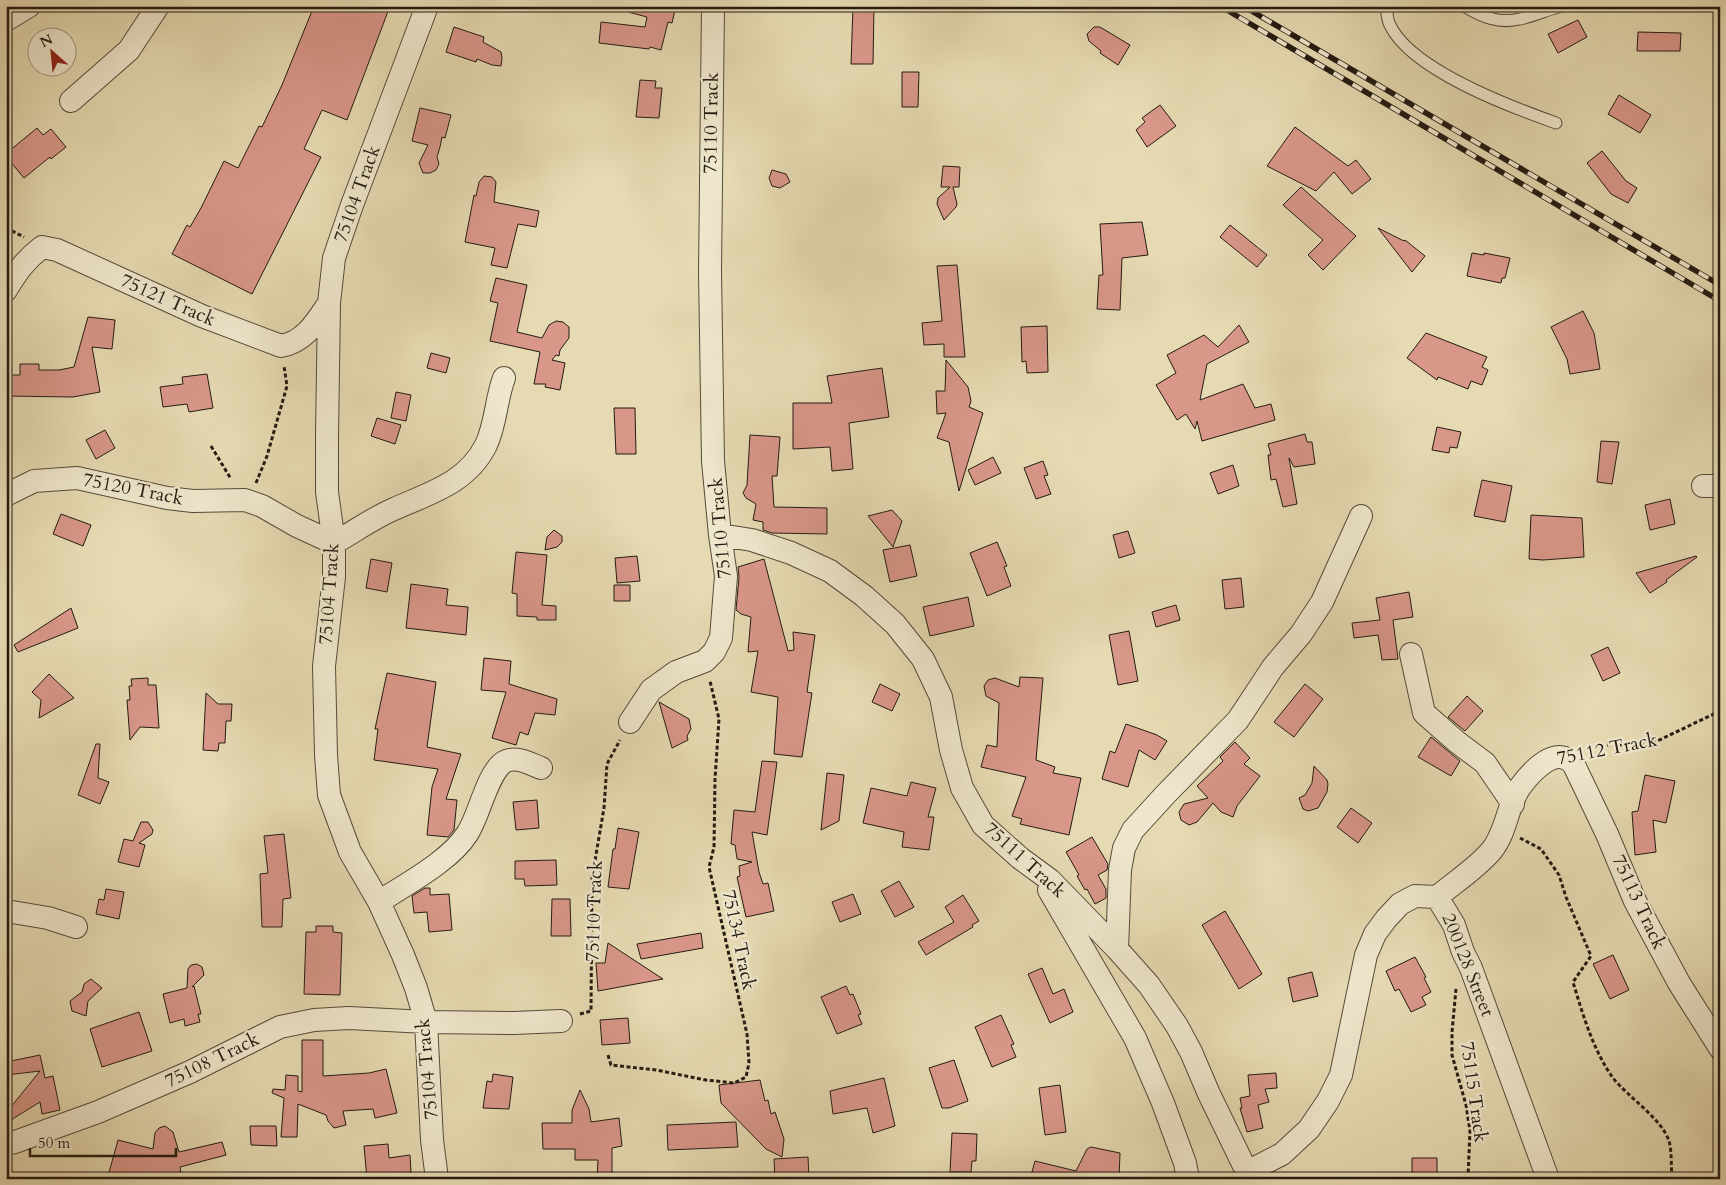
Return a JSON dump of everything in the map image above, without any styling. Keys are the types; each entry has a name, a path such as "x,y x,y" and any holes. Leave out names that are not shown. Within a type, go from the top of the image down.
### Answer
{"street":[{"path":"6,20 29,6"},
{"path":"71,101 129,50 158,6"},
{"name":"75104 Track","path":"427,6 355,196 334,258 328,304 327,492 334,543 332,603 324,666 329,795 350,852 379,902 416,988 426,1022 432,1140 437,1179"},
{"name":"75110 Track","path":"705,661 714,652 721,638 726,576 720,535 714,461 710,282 712,6"},
{"name":"75121 Track","path":"6,290 24,263 42,247 57,250 202,316 281,346"},
{"path":"281,346 291,344 312,328 328,304"},
{"path":"247,497 297,526 334,543 393,510 424,498 449,485 469,468 486,444 495,415 498,392 504,378"},
{"name":"75120 Track","path":"6,495 34,481 77,478 167,498 193,501 247,497"},
{"path":"1117,949 1120,870 1128,838 1165,795 1238,720 1273,667 1300,634 1322,602 1361,516"},
{"name":"75111 Track","path":"720,535 752,540 791,553 830,571 864,596 895,624 923,659 941,697 951,750 962,788 983,825 1020,858 1050,880 1149,985 1177,1026 1191,1052 1247,1176"},
{"path":"1411,654 1424,713 1457,742 1485,763 1513,804"},
{"path":"630,722 651,690 676,672 705,661"},
{"name":"75112 Track","path":"1438,897 1493,849 1504,830 1520,788 1537,768 1551,759 1561,756"},
{"name":"75113 Track","path":"1561,756 1570,760 1574,765 1608,834 1636,901 1679,983 1720,1048"},
{"path":"379,902 444,859 460,843 468,834 488,786 498,768 504,762 517,759 541,768"},
{"path":"1050,880 1048,889 1136,1038 1163,1103 1186,1171"},
{"name":"200128 Street","path":"1247,1176 1282,1154 1309,1129 1328,1101 1341,1075 1366,955 1375,934 1386,919 1400,904 1415,896 1438,897 1454,925 1548,1179"},
{"path":"6,911 48,918 76,927"},
{"name":"75108 Track","path":"6,1144 98,1112 190,1072 280,1027 314,1020 349,1018 426,1022"},
{"path":"426,1022 514,1023 562,1021"}],"lane":[{"path":"1386,6 1390,24 1403,43 1429,64 1504,104 1556,123"},
{"path":"1464,6 1498,22 1521,19 1562,6"}],"path":[{"path":"211,446 233,483 247,497 256,484 267,456 286,386 281,346"},
{"name":"75134 Track","path":"608,1055 611,1066 656,1070 706,1080 734,1083 746,1077 749,1063 747,1034 709,866 714,846 715,779 720,720 705,661"},
{"name":"75112 Track","path":"1561,756 1607,744 1651,744 1720,710"},
{"name":"75110 Track","path":"562,1021 591,1011 592,878 604,808 608,764 630,722"},
{"path":"1504,830 1542,849 1559,875 1591,956 1573,982 1582,1012 1599,1054 1613,1077 1627,1094 1661,1126 1669,1141 1672,1179"},
{"name":"75115 Track","path":"1456,987 1452,1056 1466,1105 1470,1131 1468,1177"}],"building":[{"path":"314,6 390,6 347,120 322,110 304,149 321,157 252,294 172,254 187,225 190,227 201,208 224,161 238,168 259,126 262,127 282,85"},
{"path":"629,6 676,6 672,23 668,22 661,50 650,47 649,49 599,43 601,22 645,27 647,17 628,12"},
{"path":"853,6 874,6 873,64 851,64"},
{"path":"1578,20 1587,37 1558,53 1548,34"},
{"path":"454,27 484,37 483,42 501,52 501,66 492,65 477,59 476,62 446,52"},
{"path":"1094,27 1100,27 1130,45 1118,65 1100,53 1101,51 1089,41 1087,34"},
{"path":"1638,32 1681,33 1680,51 1637,51"},
{"path":"902,72 919,72 918,107 902,107"},
{"path":"640,80 656,81 655,88 662,88 659,118 636,117"},
{"path":"1619,95 1651,115 1640,133 1608,114"},
{"path":"1160,105 1176,126 1147,147 1136,130 1145,122 1142,118"},
{"path":"420,108 451,115 445,138 442,137 437,157 439,164 436,170 430,173 423,173 419,163 428,145 412,141"},
{"path":"1295,127 1348,166 1356,160 1371,179 1352,194 1334,172 1316,191 1267,166"},
{"path":"37,128 43,135 51,129 66,147 24,178 9,160 12,157 8,152"},
{"path":"1602,151 1626,181 1637,188 1628,203 1611,194 1587,163"},
{"path":"943,166 960,167 959,187 953,187 957,204 944,220 937,204 938,198 950,187 941,187"},
{"path":"772,170 786,174 790,182 780,188 772,186 769,178"},
{"path":"484,176 492,177 496,182 494,202 539,211 536,227 518,224 507,268 491,265 495,248 465,242 474,195 476,196 479,182"},
{"path":"1301,187 1356,236 1323,270 1308,255 1323,240 1283,205"},
{"path":"1142,222 1148,255 1122,258 1120,310 1097,309 1099,275 1103,275 1100,224"},
{"path":"1230,225 1267,255 1257,267 1220,237"},
{"path":"1378,228 1405,240 1425,256 1412,272"},
{"path":"1472,253 1484,255 1484,253 1510,258 1505,278 1502,278 1501,283 1467,276"},
{"path":"957,265 965,357 944,357 944,344 924,345 922,323 942,321 937,266"},
{"path":"496,278 527,285 517,332 542,338 549,325 556,321 563,322 569,327 569,338 560,350 559,356 556,355 552,360 565,363 560,390 545,387 546,384 534,384 540,352 490,341 498,303 490,301"},
{"path":"1583,311 1594,333 1600,369 1570,374 1567,359 1551,327"},
{"path":"88,317 115,320 112,349 92,347 100,392 73,397 6,396 6,375 20,375 20,364 39,364 39,370 59,370 74,367"},
{"path":"1239,325 1249,342 1207,364 1200,400 1243,384 1255,408 1271,404 1275,420 1202,441 1197,421 1195,429 1186,414 1177,420 1156,385 1176,373 1167,355 1204,335 1218,347"},
{"path":"1047,326 1048,372 1027,373 1026,361 1022,362 1021,327"},
{"path":"1426,333 1487,357 1482,367 1488,370 1482,385 1471,381 1468,389 1438,377 1437,380 1407,358"},
{"path":"431,353 450,358 446,373 427,368"},
{"path":"946,360 968,387 971,401 969,407 983,413 959,491 949,442 937,438 946,413 937,414 936,391 945,391"},
{"path":"882,368 889,417 849,423 853,469 832,471 830,447 793,449 793,403 832,403 827,376"},
{"path":"207,374 213,408 189,412 187,404 163,407 160,387 183,384 182,377"},
{"path":"396,392 411,395 406,421 391,418"},
{"path":"614,408 635,408 636,454 616,454"},
{"path":"377,418 401,425 395,444 371,436"},
{"path":"1437,427 1461,432 1457,448 1450,447 1449,453 1432,450"},
{"path":"105,430 115,448 96,459 86,440"},
{"path":"1305,434 1307,442 1312,442 1315,464 1294,467 1289,458 1297,504 1283,507 1276,479 1271,480 1268,455 1271,455 1268,444"},
{"path":"750,435 780,437 777,476 772,476 774,507 827,508 827,534 772,533 763,530 763,522 753,520 756,504 746,498 743,493 747,485"},
{"path":"1601,441 1619,442 1612,484 1597,482"},
{"path":"993,457 1001,473 975,485 968,470"},
{"path":"1043,461 1048,475 1044,476 1051,494 1036,499 1024,468"},
{"path":"1233,465 1239,486 1218,494 1210,473"},
{"path":"1482,480 1512,486 1505,522 1474,516"},
{"path":"1670,499 1675,524 1650,530 1645,505"},
{"path":"892,510 902,521 893,547 868,516"},
{"path":"61,514 91,525 83,546 53,534"},
{"path":"1531,515 1582,518 1584,557 1543,560 1529,559"},
{"path":"554,530 562,536 562,542 557,547 545,550 547,537"},
{"path":"1128,531 1135,553 1119,558 1113,535"},
{"path":"997,542 1007,566 1004,567 1011,586 987,596 970,553"},
{"path":"910,545 917,576 890,582 883,550"},
{"path":"516,552 547,555 542,605 556,606 556,620 537,620 537,617 517,616 517,594 512,593"},
{"path":"637,556 640,581 617,583 615,558"},
{"path":"1696,556 1666,580 1667,582 1650,593 1636,573"},
{"path":"371,559 392,563 387,592 366,588"},
{"path":"764,559 788,651 794,650 793,632 815,635 807,692 812,693 802,757 774,754 778,697 751,692 758,651 748,652 751,617 741,614 736,610 738,567"},
{"path":"1241,578 1244,607 1225,609 1222,580"},
{"path":"411,584 448,589 446,605 468,607 466,635 406,628"},
{"path":"614,585 630,585 630,601 614,601"},
{"path":"1409,592 1413,617 1393,620 1398,659 1382,660 1378,635 1354,638 1352,623 1380,620 1376,598"},
{"path":"968,597 974,626 930,636 923,607"},
{"path":"1176,605 1180,620 1156,627 1152,612"},
{"path":"71,608 78,628 18,652 14,645"},
{"path":"1129,631 1138,681 1118,685 1109,635"},
{"path":"1608,647 1620,673 1603,681 1591,655"},
{"path":"484,658 511,661 509,684 557,699 555,715 535,713 528,735 520,732 516,745 492,738 506,692 481,690"},
{"path":"387,673 436,682 427,747 461,754 446,799 457,800 454,830 448,837 427,835 432,787 438,769 374,760 378,729 375,729"},
{"path":"49,674 74,698 39,718 41,700 32,692"},
{"path":"1020,677 1043,678 1036,760 1055,767 1053,773 1081,778 1069,835 1020,824 1022,819 1012,816 1026,777 981,767 987,745 997,747 999,703 986,696 984,686 988,680 995,678 1019,687"},
{"path":"148,678 148,685 156,685 159,728 140,727 130,740 127,700 130,700 129,686 132,686 131,679"},
{"path":"880,684 900,694 892,711 872,702"},
{"path":"1305,684 1323,699 1294,737 1274,722"},
{"path":"206,693 218,704 232,704 231,721 226,721 225,743 219,743 218,751 203,750"},
{"path":"1467,696 1483,711 1465,731 1448,717"},
{"path":"659,702 689,719 691,729 687,736 688,740 672,748"},
{"path":"1126,724 1157,735 1167,741 1155,760 1139,750 1128,787 1102,779 1110,751 1115,753"},
{"path":"1431,737 1460,761 1451,776 1418,757"},
{"path":"1235,742 1250,758 1244,764 1260,776 1237,806 1233,817 1221,812 1213,803 1197,822 1189,825 1181,820 1179,812 1184,804 1208,798 1197,786 1223,761 1220,757"},
{"path":"96,744 100,744 98,778 109,782 100,804 78,795"},
{"path":"762,761 777,762 767,835 752,832 759,872 763,884 768,883 774,911 746,917 737,877 740,876 739,866 752,862 737,859 735,845 731,844 734,810 755,812"},
{"path":"1314,766 1327,780 1327,792 1318,808 1308,811 1303,809 1299,798 1305,795 1312,783"},
{"path":"827,773 844,775 839,821 821,830"},
{"path":"1645,775 1675,781 1666,823 1653,820 1656,852 1635,855 1632,812 1638,811"},
{"path":"911,782 936,788 928,817 934,817 929,850 902,847 904,832 863,823 871,788 907,796"},
{"path":"537,800 539,828 516,830 513,802"},
{"path":"1351,808 1372,823 1358,843 1337,827"},
{"path":"141,822 148,822 153,830 152,834 139,843 145,845 139,867 118,862 124,839 133,841"},
{"path":"618,828 639,832 629,889 608,887"},
{"path":"284,834 291,898 283,899 282,927 262,927 260,874 268,873 264,836"},
{"path":"1092,837 1108,864 1107,870 1098,875 1106,889 1106,898 1095,904 1077,876 1079,875 1066,852"},
{"path":"556,860 557,885 525,886 524,879 515,879 515,861"},
{"path":"899,881 914,907 895,917 881,891"},
{"path":"425,888 430,888 430,895 449,894 452,930 429,932 427,912 414,913 412,896"},
{"path":"106,889 124,892 119,919 96,914 99,899 104,900"},
{"path":"853,894 861,914 840,922 832,902"},
{"path":"963,895 979,921 972,925 973,927 926,955 918,942 954,922 945,907"},
{"path":"552,899 570,899 571,936 551,936"},
{"path":"1225,911 1262,974 1239,989 1202,925"},
{"path":"316,926 333,926 333,932 342,933 340,995 304,994 306,932 316,932"},
{"path":"701,933 703,948 641,959 637,944"},
{"path":"608,943 663,979 598,991 596,963 605,963"},
{"path":"1613,955 1629,990 1610,999 1593,964"},
{"path":"1415,957 1426,977 1424,978 1431,992 1422,997 1426,1005 1411,1012 1399,989 1395,991 1386,971"},
{"path":"197,964 202,967 204,975 192,987 194,986 201,1014 198,1014 200,1022 185,1026 184,1019 170,1023 163,994 187,988 188,969 191,965"},
{"path":"1042,968 1053,994 1064,989 1073,1012 1050,1023 1028,974"},
{"path":"1312,972 1318,996 1293,1002 1288,978"},
{"path":"91,979 102,988 88,1001 86,1016 72,1011 70,1001 82,992 84,984"},
{"path":"846,986 850,995 853,994 861,1014 858,1015 862,1024 837,1034 821,997"},
{"path":"139,1012 152,1051 102,1067 90,1029"},
{"path":"1001,1015 1014,1044 1011,1045 1016,1057 992,1067 975,1027"},
{"path":"628,1018 630,1043 602,1045 600,1020"},
{"path":"302,1040 323,1040 323,1076 369,1073 386,1069 397,1113 375,1118 373,1109 343,1111 346,1125 334,1128 326,1115 298,1104 297,1137 281,1137 284,1098 272,1093 273,1089 285,1090 286,1075 298,1076 298,1091 302,1092"},
{"path":"40,1055 45,1078 53,1076 60,1110 42,1114 40,1102 6,1123 6,1113 40,1071 6,1075 6,1062"},
{"path":"954,1060 968,1101 949,1108 942,1108 929,1068"},
{"path":"1276,1073 1277,1088 1265,1089 1269,1102 1258,1105 1263,1128 1247,1132 1240,1108 1242,1108 1240,1098 1250,1096 1248,1075"},
{"path":"493,1074 513,1077 509,1109 483,1108 487,1081 492,1082"},
{"path":"884,1078 895,1126 873,1133 867,1108 833,1114 830,1091"},
{"path":"760,1080 765,1101 768,1100 771,1114 775,1112 784,1139 782,1157 766,1149 721,1103 719,1085"},
{"path":"1060,1085 1066,1132 1045,1135 1039,1088"},
{"path":"580,1090 589,1109 591,1122 619,1118 622,1146 612,1148 612,1179 597,1179 598,1160 575,1160 575,1149 543,1149 542,1123 572,1123 572,1110"},
{"path":"736,1122 738,1147 668,1150 667,1125"},
{"path":"165,1126 173,1132 179,1152 222,1142 226,1155 180,1167 181,1174 172,1175 172,1179 120,1179 108,1176 118,1140 153,1149 155,1133 159,1128"},
{"path":"250,1126 276,1126 277,1146 251,1145"},
{"path":"952,1133 977,1134 976,1161 972,1161 971,1172 950,1172"},
{"path":"388,1144 389,1158 410,1155 411,1173 394,1174 394,1179 367,1179 364,1146"},
{"path":"1091,1147 1120,1153 1119,1179 1030,1179 1035,1161 1076,1171 1087,1149"},
{"path":"808,1157 809,1179 775,1179 774,1159"},
{"path":"1412,1158 1437,1158 1437,1179 1412,1179"}],"railway":[{"path":"1220,6 1720,301"},
{"path":"1243,6 1720,285"}]}
